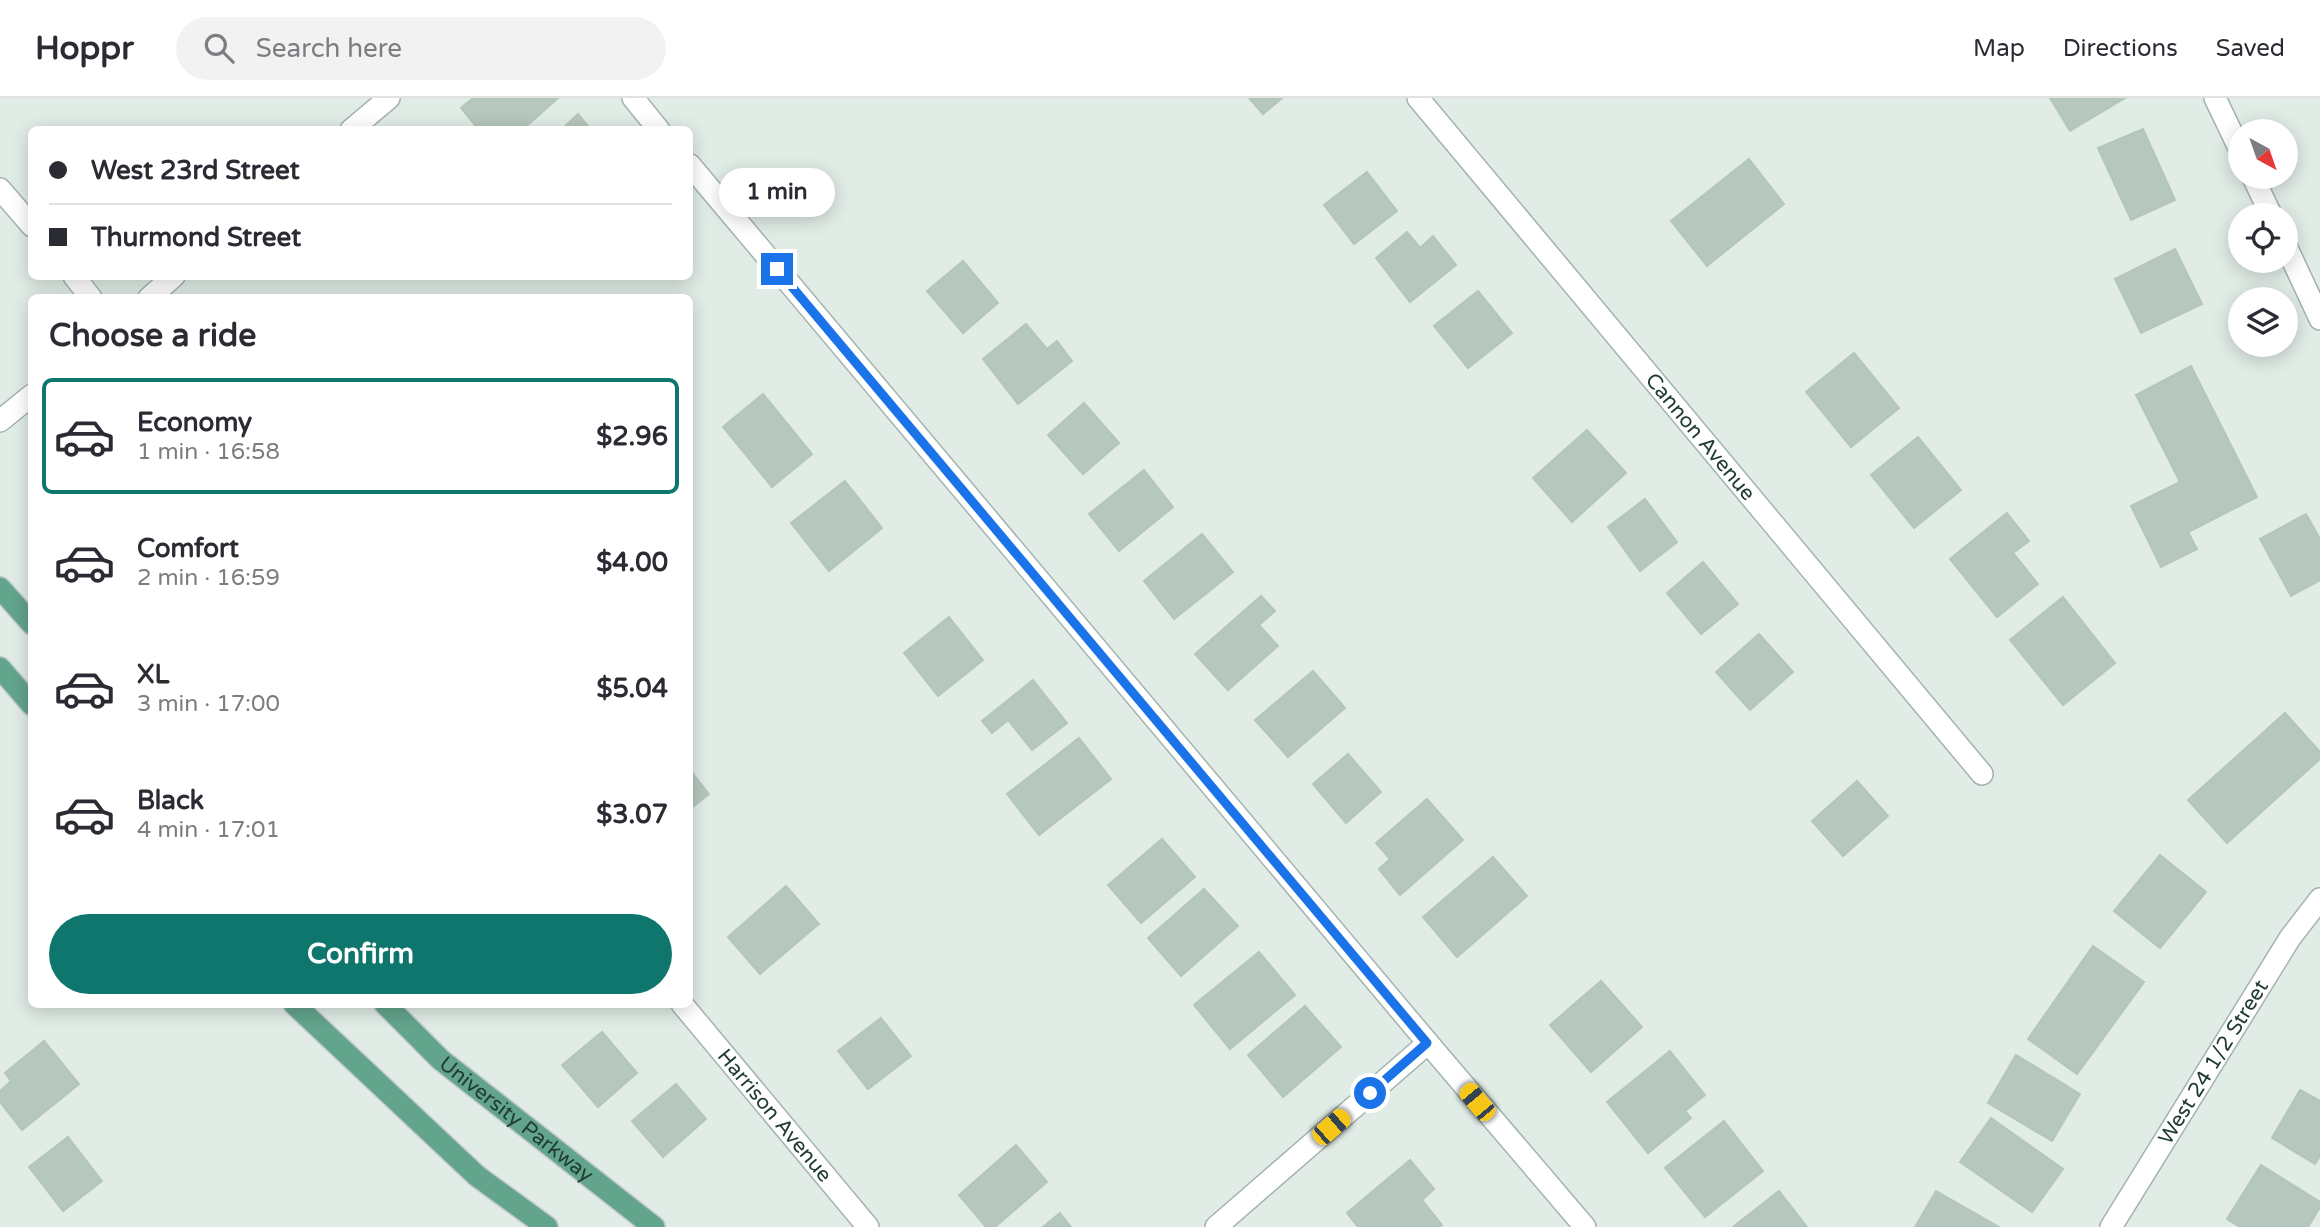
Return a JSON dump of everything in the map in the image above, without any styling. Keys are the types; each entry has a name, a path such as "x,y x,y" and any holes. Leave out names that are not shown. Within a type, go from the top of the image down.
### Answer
{"main road":[{"path":"0,589 28,620"},
{"path":"0,668 28,700"},
{"path":"298,1008 477,1176 547,1227"},
{"name":"University Parkway","path":"389,1008 441,1060 654,1227"}],"street":[{"path":"356,126 388,98"},
{"path":"633,98 656,126"},
{"name":"Cannon Avenue","path":"1418,98 1982,774"},
{"path":"2214,98 2228,126"},
{"path":"693,169 1427,1043 1585,1227"},
{"path":"0,189 28,221"},
{"path":"2298,272 2320,319"},
{"path":"77,280 88,294"},
{"path":"154,294 169,280"},
{"path":"0,422 28,398"},
{"name":"West 24 1/2 Street","path":"2111,1227 2290,938 2320,899"},
{"name":"Harrison Avenue","path":"685,1008 868,1227"},
{"path":"1216,1227 1427,1043"}],"building":[{"path":"473,98 558,98 526,126 476,126 461,108"},
{"path":"1249,98 1282,98 1263,114"},
{"path":"2050,98 2125,98 2070,131"},
{"path":"578,114 588,126 565,126"},
{"path":"2143,129 2175,200 2131,220 2098,148"},
{"path":"1749,159 1784,204 1707,266 1671,221"},
{"path":"1367,172 1397,211 1354,244 1324,205"},
{"path":"1407,232 1420,248 1433,236 1456,265 1410,302 1376,258"},
{"path":"2175,249 2202,304 2141,333 2115,279"},
{"path":"963,261 998,303 963,333 927,291"},
{"path":"1478,291 1512,333 1468,368 1434,326"},
{"path":"1026,324 1047,349 1057,341 1072,361 1018,404 983,359"},
{"path":"1854,353 1899,408 1851,447 1806,392"},
{"path":"2191,366 2257,497 2188,532 2197,549 2161,567 2131,506 2180,482 2136,395"},
{"path":"763,394 812,454 772,487 723,427"},
{"path":"1084,403 1119,443 1083,474 1048,435"},
{"path":"1587,430 1626,473 1572,522 1533,478"},
{"path":"1918,437 1961,490 1914,528 1871,475"},
{"path":"1144,470 1173,507 1119,551 1089,514"},
{"path":"845,481 882,528 829,571 791,523"},
{"path":"1645,499 1677,542 1640,571 1608,527"},
{"path":"2007,513 2029,541 2013,553 2038,584 1997,617 1950,559"},
{"path":"2306,514 2320,539 2320,580 2291,596 2260,539"},
{"path":"1202,534 1233,572 1174,619 1144,581"},
{"path":"1703,562 1738,604 1701,634 1667,593"},
{"path":"1261,596 1275,611 1259,625 1278,646 1228,690 1195,654"},
{"path":"2063,597 2115,663 2063,705 2010,640"},
{"path":"949,617 983,660 938,696 904,653"},
{"path":"1759,634 1793,672 1750,710 1716,672"},
{"path":"1313,671 1345,708 1288,757 1255,720"},
{"path":"1033,680 1067,723 1032,750 1008,720 992,733 982,721"},
{"path":"2285,713 2320,752 2320,759 2227,843 2188,800"},
{"path":"1079,738 1111,779 1039,835 1007,794"},
{"path":"1348,754 1381,792 1346,823 1313,784"},
{"path":"693,774 709,794 693,807"},
{"path":"1857,781 1888,816 1843,856 1812,821"},
{"path":"1427,799 1463,840 1400,895 1379,869 1390,859 1376,843"},
{"path":"1162,839 1195,877 1141,923 1108,885"},
{"path":"2160,855 2206,892 2160,948 2114,911"},
{"path":"1493,857 1527,896 1457,957 1423,917"},
{"path":"786,886 819,924 760,974 728,937"},
{"path":"1204,889 1238,926 1181,976 1148,938"},
{"path":"2093,946 2144,982 2077,1074 2028,1039"},
{"path":"1259,952 1295,995 1230,1049 1194,1005"},
{"path":"1601,981 1642,1027 1591,1072 1550,1025"},
{"path":"1305,1006 1341,1047 1283,1097 1248,1055"},
{"path":"881,1018 911,1056 868,1089 838,1051"},
{"path":"602,1032 637,1073 598,1107 562,1065"},
{"path":"44,1041 79,1084 22,1130 0,1102 0,1091 11,1081 5,1073"},
{"path":"1670,1051 1705,1095 1685,1111 1691,1118 1648,1153 1607,1102"},
{"path":"2016,1055 2080,1094 2052,1141 1988,1103"},
{"path":"676,1084 706,1119 663,1157 632,1121"},
{"path":"2300,1090 2320,1101 2320,1156 2315,1164 2272,1138"},
{"path":"1991,1118 2063,1169 2032,1212 1960,1162"},
{"path":"1724,1121 1763,1171 1705,1217 1665,1168"},
{"path":"68,1137 102,1181 63,1211 29,1167"},
{"path":"1016,1145 1047,1182 995,1227 986,1227 959,1195"},
{"path":"1410,1160 1434,1189 1422,1200 1442,1225 1358,1227 1347,1213"},
{"path":"2261,1165 2320,1202 2320,1207 2308,1227 2240,1227 2227,1219"},
{"path":"1779,1191 1807,1227 1733,1227"},
{"path":"1936,1191 1999,1227 1915,1227"},
{"path":"1060,1213 1071,1227 1043,1227"}],"route":[{"path":"777,269 1427,1043 1370,1093"}]}
